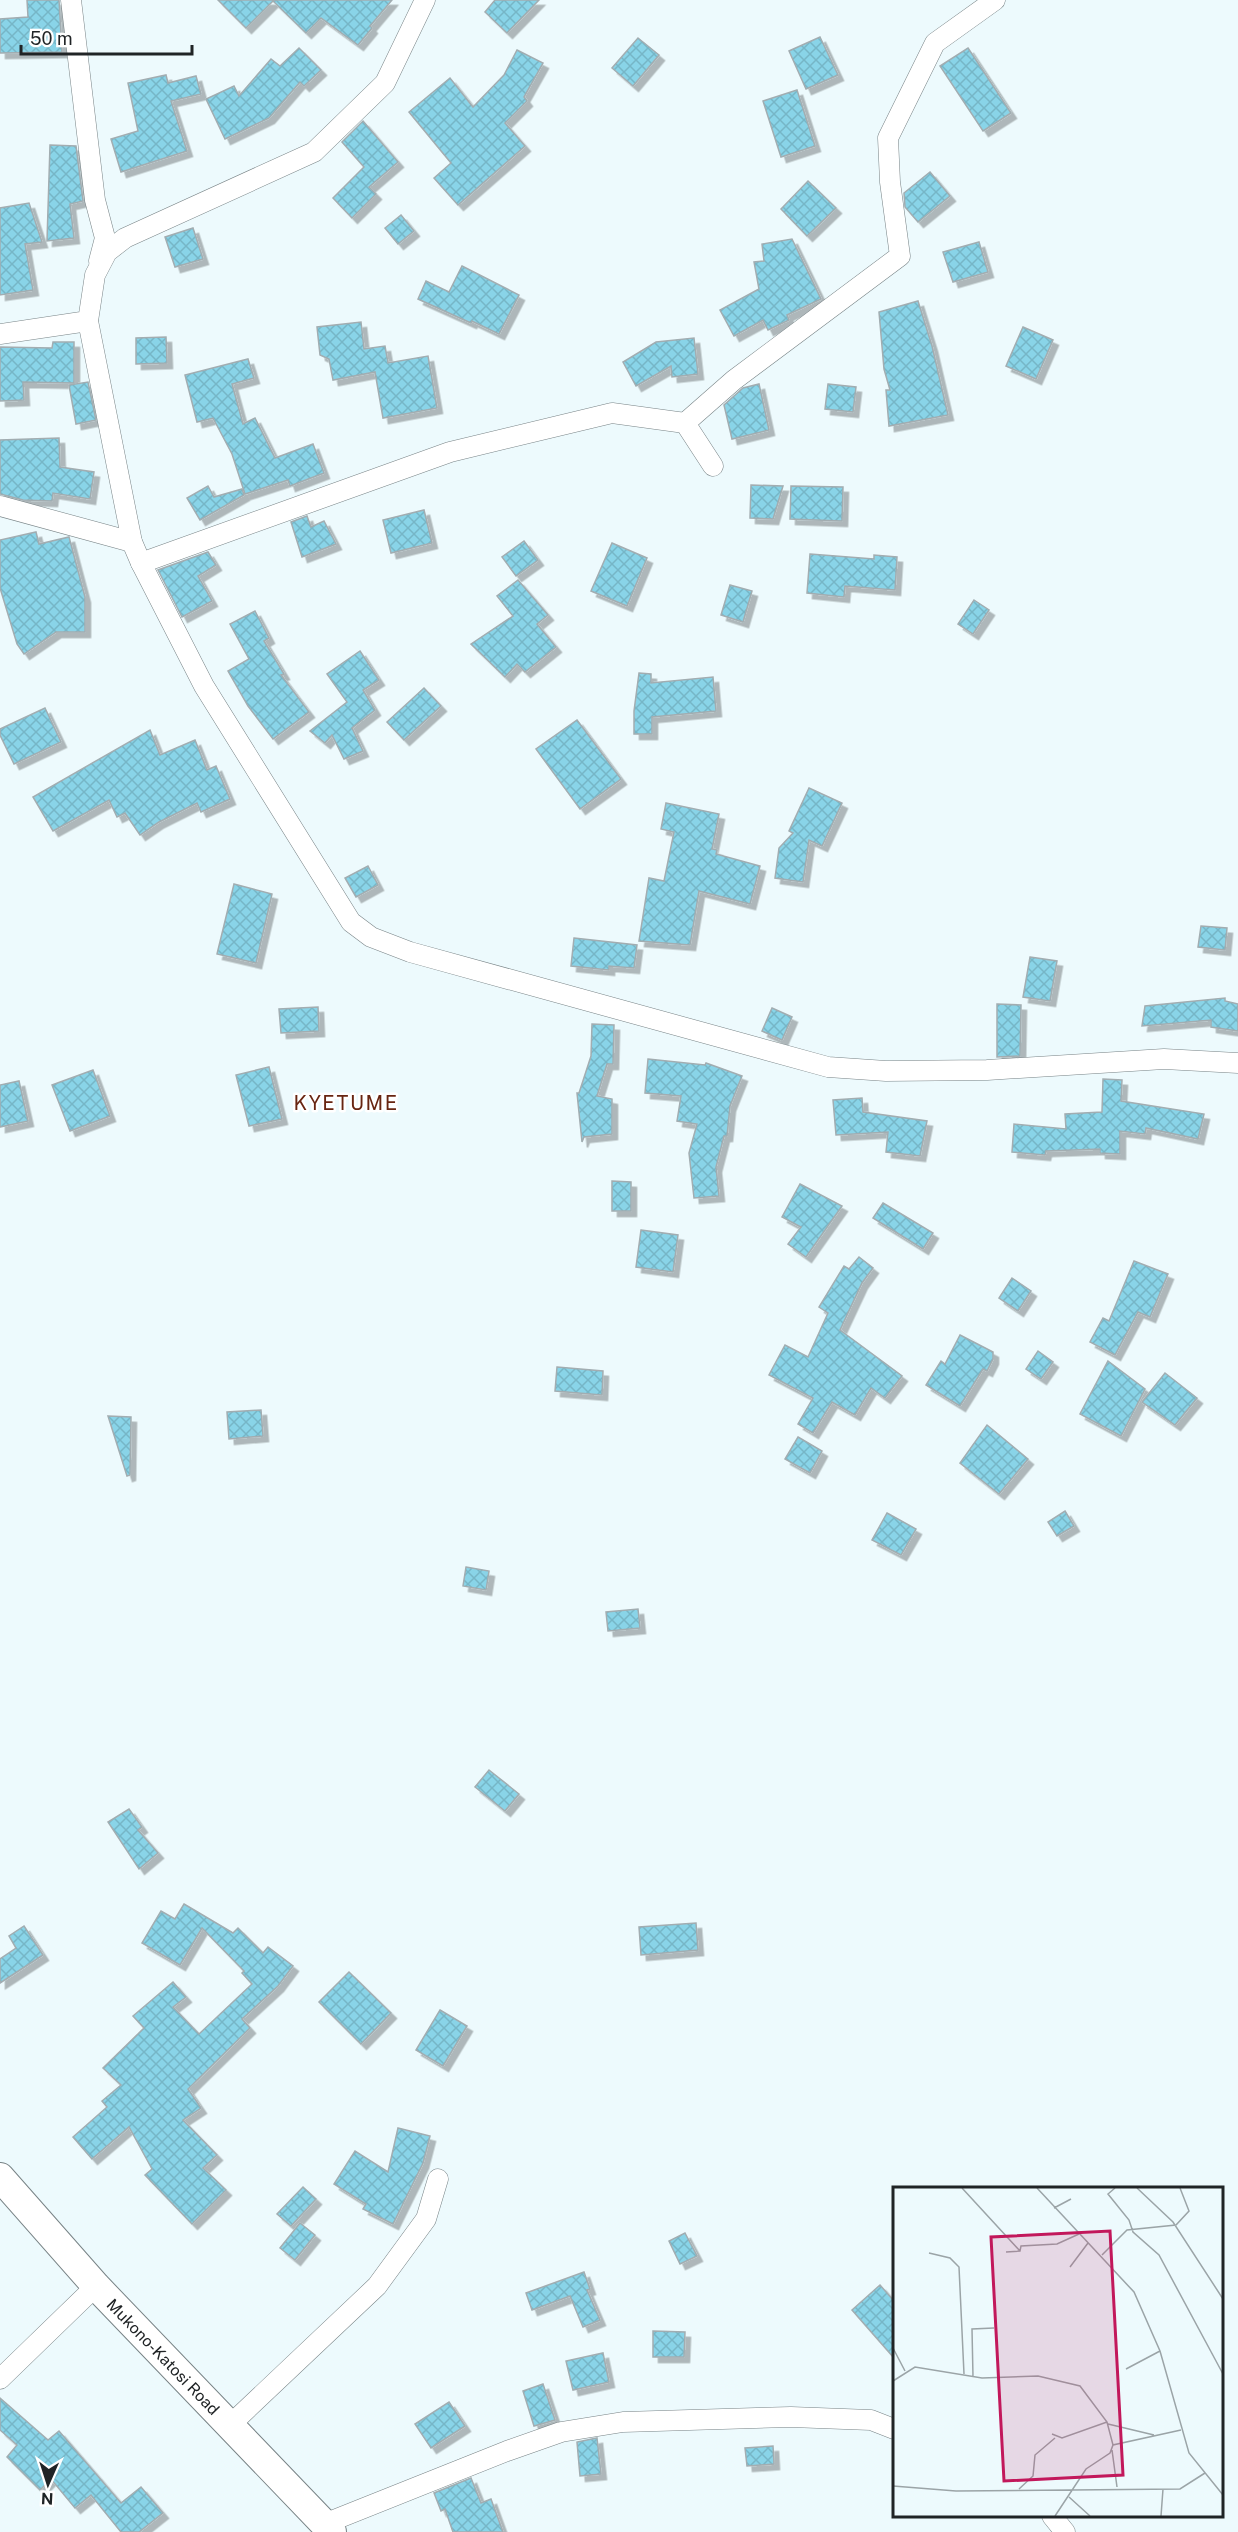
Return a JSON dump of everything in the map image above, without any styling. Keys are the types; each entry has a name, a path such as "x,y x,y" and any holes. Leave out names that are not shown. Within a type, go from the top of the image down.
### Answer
{"main road":[{"name":"Mukono-Katosi Road","path":"0,2177 96,2286 328,2528"}],"street":[{"path":"72,0 95,200 105,238 95,275 88,321 132,542 204,686 351,922 371,937 410,952 828,1067 886,1071 987,1070 1164,1059 1238,1063"},
{"path":"95,275 107,252 125,237 314,152 385,83 425,0"},
{"path":"141,563 450,452 612,413 685,423 734,380 900,256 890,183 888,138 934,44 995,0"},
{"path":"0,334 88,321"},
{"path":"685,423 712,466"},
{"path":"0,506 132,542"},
{"path":"230,2426 377,2286 426,2219 438,2179"},
{"path":"0,2379 96,2286"},
{"path":"328,2528 507,2451 561,2432 623,2422 791,2417 871,2420 893,2429"},
{"path":"1053,2517 1065,2532"}],"building":[{"path":"27,0 59,0 62,52 0,53 0,19 28,17"},
{"path":"218,0 392,0 370,26 372,28 358,45 321,18 306,33 273,1 246,28"},
{"path":"495,0 539,0 507,33 485,12"},
{"path":"820,37 838,75 806,89 789,51"},
{"path":"638,38 659,55 633,86 612,68"},
{"path":"299,48 321,70 304,86 300,82 269,118 225,139 206,99 234,86 239,96 271,59 280,66"},
{"path":"968,48 1011,113 983,131 940,66"},
{"path":"517,50 543,63 524,97 527,101 505,123 525,146 458,205 434,178 451,163 409,112 450,78 473,107 504,75"},
{"path":"166,75 168,83 196,76 201,94 171,101 187,151 121,172 111,139 138,131 128,83"},
{"path":"797,90 815,146 781,157 763,101"},
{"path":"363,121 398,162 369,187 376,194 352,218 333,198 364,167 342,142"},
{"path":"50,145 76,146 83,201 70,204 74,238 47,241"},
{"path":"930,172 950,196 918,222 905,207 904,193"},
{"path":"808,181 836,208 807,236 781,209"},
{"path":"29,203 42,242 25,244 33,290 0,295 0,208"},
{"path":"401,215 414,231 398,244 385,228"},
{"path":"193,228 203,259 175,267 165,237"},
{"path":"792,239 821,299 787,315 789,320 768,330 763,320 734,336 720,310 759,289 754,262 764,261 762,244"},
{"path":"979,242 988,272 953,282 943,252"},
{"path":"462,266 519,295 499,334 418,299 426,281 449,292"},
{"path":"918,301 932,346 948,415 889,426 886,390 890,390 884,369 879,312"},
{"path":"361,322 364,349 385,346 388,363 428,356 437,408 383,418 375,372 333,380 329,359 320,355 317,327"},
{"path":"1023,327 1053,340 1036,379 1006,366"},
{"path":"166,337 167,363 136,364 136,338"},
{"path":"694,338 698,374 672,377 671,366 636,386 623,362 656,342"},
{"path":"53,342 74,342 74,383 23,382 24,400 0,401 0,347 52,348"},
{"path":"248,359 254,378 232,384 243,424 255,418 275,458 313,444 324,473 290,486 288,480 245,494 232,454 213,418 197,422 185,375"},
{"path":"88,382 96,420 76,424 69,385"},
{"path":"759,384 769,430 732,439 724,405 743,388"},
{"path":"828,384 856,387 853,412 825,409"},
{"path":"59,438 60,467 94,472 90,499 53,493 52,501 23,500 0,494 0,440"},
{"path":"751,485 783,486 773,519 750,518"},
{"path":"208,486 214,497 242,489 244,495 200,520 187,498"},
{"path":"791,486 843,487 842,521 790,519"},
{"path":"424,510 432,543 391,553 383,520"},
{"path":"307,516 311,527 324,521 336,544 302,557 291,522"},
{"path":"36,532 39,544 69,537 85,597 85,632 56,632 24,654 17,644 0,588 0,540"},
{"path":"524,541 538,560 516,576 502,557"},
{"path":"612,543 647,558 627,606 591,591"},
{"path":"208,552 216,565 198,576 212,601 182,617 158,570"},
{"path":"810,554 874,559 874,555 897,557 895,590 845,586 844,597 807,593"},
{"path":"518,580 548,615 537,624 556,647 525,672 517,664 505,677 471,644 513,616 497,596"},
{"path":"730,585 752,591 743,622 721,615"},
{"path":"974,600 989,610 973,634 958,624"},
{"path":"255,611 269,638 264,641 284,674 281,675 309,712 273,739 248,706 228,671 249,659 230,624"},
{"path":"360,651 379,680 363,690 375,710 352,728 363,751 344,759 332,735 325,743 310,731 347,702 327,674"},
{"path":"639,673 651,674 651,683 713,677 716,711 652,717 652,734 634,734 634,711"},
{"path":"424,688 441,706 404,740 387,722"},
{"path":"45,708 61,742 14,764 0,735 0,729"},
{"path":"577,720 621,779 580,809 536,749"},
{"path":"150,730 160,755 195,740 207,770 216,766 230,799 201,812 197,803 159,822 140,835 125,813 117,817 109,800 53,831 33,797"},
{"path":"809,788 842,803 822,846 809,840 803,882 775,878 779,848 793,833 789,831"},
{"path":"666,803 719,814 712,849 717,850 716,854 760,866 750,904 699,891 690,945 639,941 649,878 664,881 674,832 661,829"},
{"path":"368,866 378,885 356,897 345,878"},
{"path":"234,884 272,894 256,963 217,954"},
{"path":"1201,926 1227,928 1225,950 1198,947"},
{"path":"574,938 637,945 634,968 609,966 609,970 571,966"},
{"path":"1030,957 1057,961 1050,1001 1023,997"},
{"path":"1225,998 1225,1001 1238,1004 1238,1031 1211,1027 1211,1020 1142,1026 1145,1006"},
{"path":"997,1004 1021,1005 1020,1056 997,1057"},
{"path":"318,1007 319,1031 281,1033 279,1009"},
{"path":"772,1008 792,1017 782,1040 762,1031"},
{"path":"592,1024 614,1025 613,1064 607,1064 597,1096 612,1099 612,1134 584,1137 582,1142 577,1093 579,1093 591,1056"},
{"path":"648,1059 705,1065 706,1063 742,1076 730,1106 727,1136 724,1136 716,1167 719,1196 694,1198 689,1153 697,1124 677,1121 681,1096 645,1093"},
{"path":"269,1067 282,1119 249,1126 236,1075"},
{"path":"93,1070 110,1116 70,1131 52,1085"},
{"path":"1103,1079 1122,1080 1121,1101 1204,1114 1198,1139 1146,1128 1145,1134 1120,1131 1120,1154 1100,1153 1100,1149 1046,1151 1045,1155 1012,1152 1014,1124 1066,1129 1065,1114 1102,1112"},
{"path":"19,1081 28,1121 0,1127 0,1085"},
{"path":"862,1098 863,1112 927,1121 920,1156 886,1152 888,1132 836,1135 833,1100"},
{"path":"612,1181 631,1182 631,1211 612,1211"},
{"path":"800,1184 842,1206 806,1257 788,1244 801,1227 782,1217"},
{"path":"883,1203 933,1233 923,1249 873,1218"},
{"path":"641,1230 678,1235 673,1272 636,1267"},
{"path":"859,1257 873,1268 862,1283 840,1330 902,1376 885,1398 871,1388 855,1415 832,1402 813,1433 798,1424 813,1398 769,1375 785,1345 808,1357 828,1313 819,1307 844,1266 849,1269"},
{"path":"1134,1261 1168,1274 1150,1317 1138,1312 1115,1355 1090,1342 1103,1318 1109,1321"},
{"path":"1012,1278 1031,1291 1018,1311 999,1298"},
{"path":"960,1335 993,1352 993,1359 987,1371 983,1369 960,1406 926,1385 941,1361 945,1364"},
{"path":"1038,1351 1053,1362 1041,1379 1026,1369"},
{"path":"1108,1361 1145,1389 1121,1436 1080,1414"},
{"path":"557,1367 603,1371 602,1395 555,1391"},
{"path":"1165,1373 1197,1398 1175,1425 1142,1402"},
{"path":"261,1410 263,1436 229,1439 227,1412"},
{"path":"108,1416 131,1417 130,1475 127,1476"},
{"path":"987,1425 1028,1459 999,1494 960,1463"},
{"path":"798,1437 822,1451 810,1473 785,1459"},
{"path":"1065,1511 1074,1526 1057,1536 1048,1522"},
{"path":"887,1513 916,1529 901,1555 872,1540"},
{"path":"466,1567 489,1571 486,1590 463,1586"},
{"path":"638,1609 640,1628 608,1631 606,1612"},
{"path":"489,1770 519,1794 505,1811 475,1787"},
{"path":"129,1809 142,1827 138,1830 158,1853 139,1869 108,1822"},
{"path":"184,1904 233,1933 238,1928 263,1953 268,1947 293,1966 278,1986 242,2019 250,2028 188,2089 201,2108 183,2120 217,2155 203,2168 226,2190 192,2224 145,2175 152,2169 129,2127 92,2159 73,2137 107,2107 102,2101 121,2085 103,2068 144,2028 133,2016 173,1982 186,1997 173,2007 199,2034 252,1984 242,1973 244,1971 202,1928 180,1965 142,1943 161,1911 175,1919"},
{"path":"696,1923 698,1950 641,1955 639,1927"},
{"path":"24,1926 43,1955 0,1983 0,1959 16,1948 9,1936"},
{"path":"349,1972 391,2013 361,2044 319,2002"},
{"path":"440,2010 467,2026 443,2066 416,2050"},
{"path":"398,2128 430,2136 423,2163 393,2224 363,2209 366,2204 334,2184 355,2151 388,2172"},
{"path":"303,2187 316,2199 291,2226 277,2214"},
{"path":"300,2223 315,2235 295,2260 280,2248"},
{"path":"685,2233 697,2256 680,2264 669,2241"},
{"path":"584,2272 590,2289 587,2290 600,2320 583,2327 570,2296 532,2310 526,2293"},
{"path":"880,2285 893,2300 893,2357 852,2310"},
{"path":"653,2331 685,2332 684,2357 653,2357"},
{"path":"603,2353 609,2382 573,2390 566,2361"},
{"path":"543,2384 555,2420 534,2426 523,2391"},
{"path":"0,2398 48,2440 59,2431 121,2503 141,2487 163,2513 139,2532 121,2532 91,2495 75,2508 51,2479 40,2490 7,2457 17,2445 0,2430"},
{"path":"449,2402 465,2426 431,2448 415,2424"},
{"path":"597,2438 601,2474 580,2476 577,2442"},
{"path":"773,2446 774,2464 747,2466 745,2448"},
{"path":"471,2478 481,2503 491,2499 503,2532 453,2532 445,2509 441,2511 434,2493"}],"district":[{"name":"KYETUME","path":"346,1103"}]}
